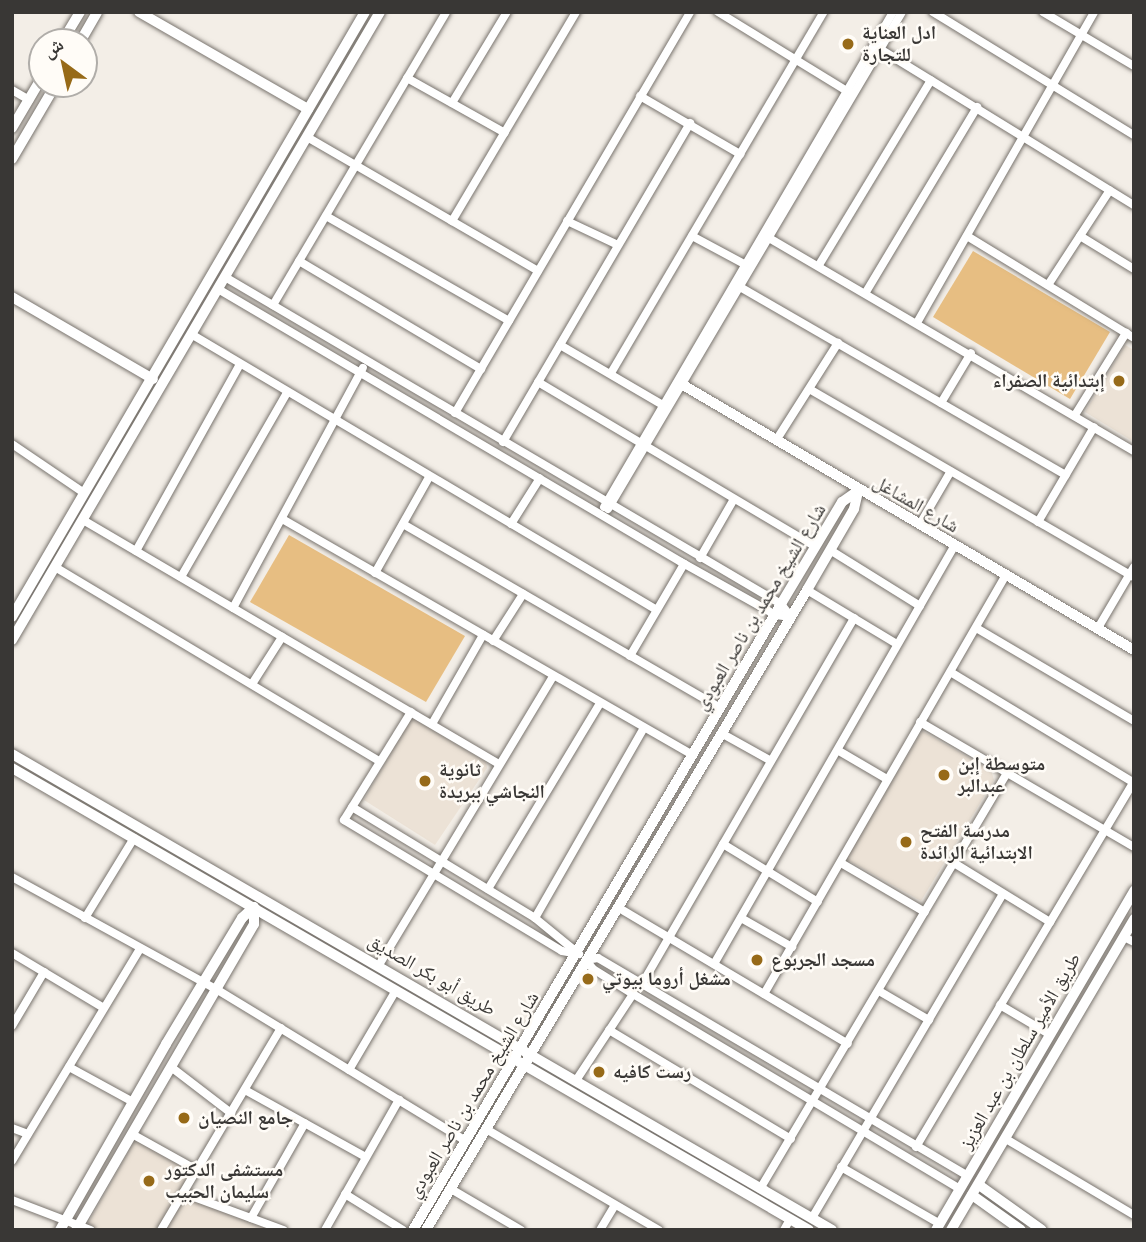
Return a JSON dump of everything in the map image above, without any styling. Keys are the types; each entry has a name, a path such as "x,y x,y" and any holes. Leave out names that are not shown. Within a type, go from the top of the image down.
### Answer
{"street":[{"path":"70,28 80,12"},
{"path":"88,28 97,12"},
{"path":"139,12 308,109"},
{"path":"12,617 365,12"},
{"path":"12,640 380,12"},
{"path":"273,305 446,12"},
{"path":"452,103 507,12"},
{"path":"452,221 576,12"},
{"path":"455,413 690,12"},
{"path":"718,12 850,93"},
{"path":"665,407 682,385 740,287 748,267 769,238 893,12"},
{"path":"603,513 850,93 902,12"},
{"path":"933,12 1134,135"},
{"path":"1043,12 1134,66"},
{"path":"918,321 1094,12"},
{"path":"611,373 796,60 820,14"},
{"path":"880,49 1134,205"},
{"path":"407,78 505,133"},
{"path":"818,265 931,80"},
{"path":"12,90 29,100 12,128"},
{"path":"640,96 740,154"},
{"path":"12,159 48,98"},
{"path":"866,292 977,107"},
{"path":"503,442 690,123"},
{"path":"307,137 538,271"},
{"path":"1048,285 1110,190"},
{"path":"326,216 509,321"},
{"path":"568,221 618,245"},
{"path":"692,236 748,267"},
{"path":"967,236 1130,335 1075,415"},
{"path":"1080,236 1134,269"},
{"path":"769,238 918,321 1134,451"},
{"path":"299,261 481,369"},
{"path":"209,278 225,277 700,558 791,617"},
{"path":"209,278 218,289 603,513 684,564 778,609"},
{"path":"740,287 1066,475"},
{"path":"12,297 153,379"},
{"path":"191,334 334,421 655,608"},
{"path":"777,439 811,390 838,343"},
{"path":"560,345 665,407"},
{"path":"941,403 971,353"},
{"path":"233,608 284,520 366,360"},
{"path":"136,551 240,364"},
{"path":"538,382 817,547"},
{"name":"شارع المشاغل","path":"682,385 777,439 858,491 920,524 954,547 1134,650"},
{"path":"811,390 1038,522 1132,573 1097,628"},
{"path":"181,578 287,393"},
{"path":"1038,522 1094,427"},
{"path":"12,444 85,493"},
{"path":"920,524 951,471"},
{"path":"375,573 429,477"},
{"path":"511,524 540,478"},
{"name":"شارع الشيخ محمد بن ناصر العبودي","path":"413,1230 583,957 692,755 842,502 858,491"},
{"name":"شارع الشيخ محمد بن ناصر العبودي","path":"583,957 619,908 807,590 854,509 858,491"},
{"path":"700,558 734,499"},
{"path":"83,520 498,763"},
{"path":"284,520 692,755"},
{"path":"403,524 720,708"},
{"path":"714,964 954,547"},
{"path":"830,551 920,606"},
{"path":"630,656 655,608 684,564"},
{"path":"55,568 378,760"},
{"path":"764,994 841,863 885,778 952,673 1006,576"},
{"path":"807,590 897,644"},
{"path":"493,641 523,594"},
{"path":"642,984 854,618"},
{"path":"978,629 1134,721"},
{"path":"432,724 483,635"},
{"path":"252,684 282,636"},
{"path":"916,1147 1134,781 952,673"},
{"path":"379,965 498,763 553,676"},
{"path":"488,889 600,703"},
{"path":"411,712 378,760 344,820 562,951 598,958 968,1176"},
{"path":"920,722 1134,847"},
{"path":"535,918 644,728"},
{"path":"721,733 771,761"},
{"path":"839,751 885,778"},
{"name":"طريق أبو بكر الصديق","path":"12,754 379,965 790,1219 832,1230"},
{"name":"طريق أبو بكر الصديق","path":"12,768 395,992 523,1056 577,1079 761,1189 810,1224"},
{"path":"761,1189 1006,774"},
{"path":"352,807 535,918 583,957 593,969 960,1189"},
{"path":"85,918 134,838"},
{"path":"723,844 818,902"},
{"path":"841,863 925,912"},
{"path":"954,863 1050,922"},
{"path":"12,889 15,878 202,984 216,989 466,1141"},
{"name":"طريق الأمير سلطان بن عبد العزيز","path":"938,1227 1134,891"},
{"path":"810,1224 863,1129 1003,894"},
{"path":"62,1225 202,984 242,918 254,908"},
{"path":"77,1228 254,924 254,908"},
{"path":"619,908 848,1044"},
{"path":"741,918 792,947"},
{"name":"طريق الأمير سلطان بن عبد العزيز","path":"951,1230 1129,939 1134,919"},
{"path":"12,1161 140,949"},
{"path":"12,953 104,1009"},
{"path":"12,1026 44,972"},
{"path":"879,991 929,1020"},
{"path":"349,1070 395,992"},
{"path":"577,1079 633,994"},
{"path":"1000,1006 1049,1034"},
{"path":"161,1230 281,1028"},
{"path":"609,1030 791,1139"},
{"name":"شارع الشيخ محمد بن ناصر العبودي","path":"426,1230 486,1129 523,1056"},
{"path":"69,1067 133,1102"},
{"path":"170,1068 231,1113"},
{"path":"245,1090 366,1157"},
{"path":"325,1230 399,1100"},
{"path":"251,1218 305,1123"},
{"path":"12,1128 29,1135"},
{"path":"486,1129 659,1230"},
{"path":"132,1133 197,1170"},
{"path":"1006,1139 1134,1215"},
{"path":"841,1167 938,1227"},
{"path":"979,1185 1041,1230"},
{"path":"451,1189 520,1230"},
{"path":"183,1193 283,1230"},
{"path":"345,1194 403,1230"},
{"path":"972,1195 1021,1230"},
{"path":"12,1200 62,1225 90,1230"},
{"path":"600,1230 615,1205"},
{"path":"784,1230 790,1219"}],"shaded area":[{"path":"973,251 1110,332 1070,399 933,317"},
{"name":"إبتدائية الصفراء","path":"1125,345 1134,350 1134,442 1085,412"},
{"path":"289,535 465,636 426,702 250,602"},
{"name":"ثانوية النجاشي ببريدة","path":"414,719 486,762 487,768 435,845 364,800 409,720"},
{"path":"922,731 991,770 994,780 921,901 846,859"},
{"name":"مستشفى الدكتور سليمان الحبيب","path":"136,1138 192,1171 180,1190 269,1230 100,1230 87,1225"}],"place":[{"name":"ادل العناية للتجارة","path":"848,44"},
{"name":"إبتدائية الصفراء","path":"1119,381"},
{"name":"متوسطة إبن عبدالبر","path":"944,775"},
{"name":"ثانوية النجاشي ببريدة","path":"425,781"},
{"name":"مدرسة الفتح الابتدائية الرائدة","path":"906,842"},
{"name":"مسجد الجربوع","path":"757,960"},
{"name":"مشغل أروما بيوتي","path":"588,979"},
{"name":"رست كافيه","path":"599,1072"},
{"name":"جامع النصيان","path":"184,1118"},
{"name":"مستشفى الدكتور سليمان الحبيب","path":"149,1181"}]}
